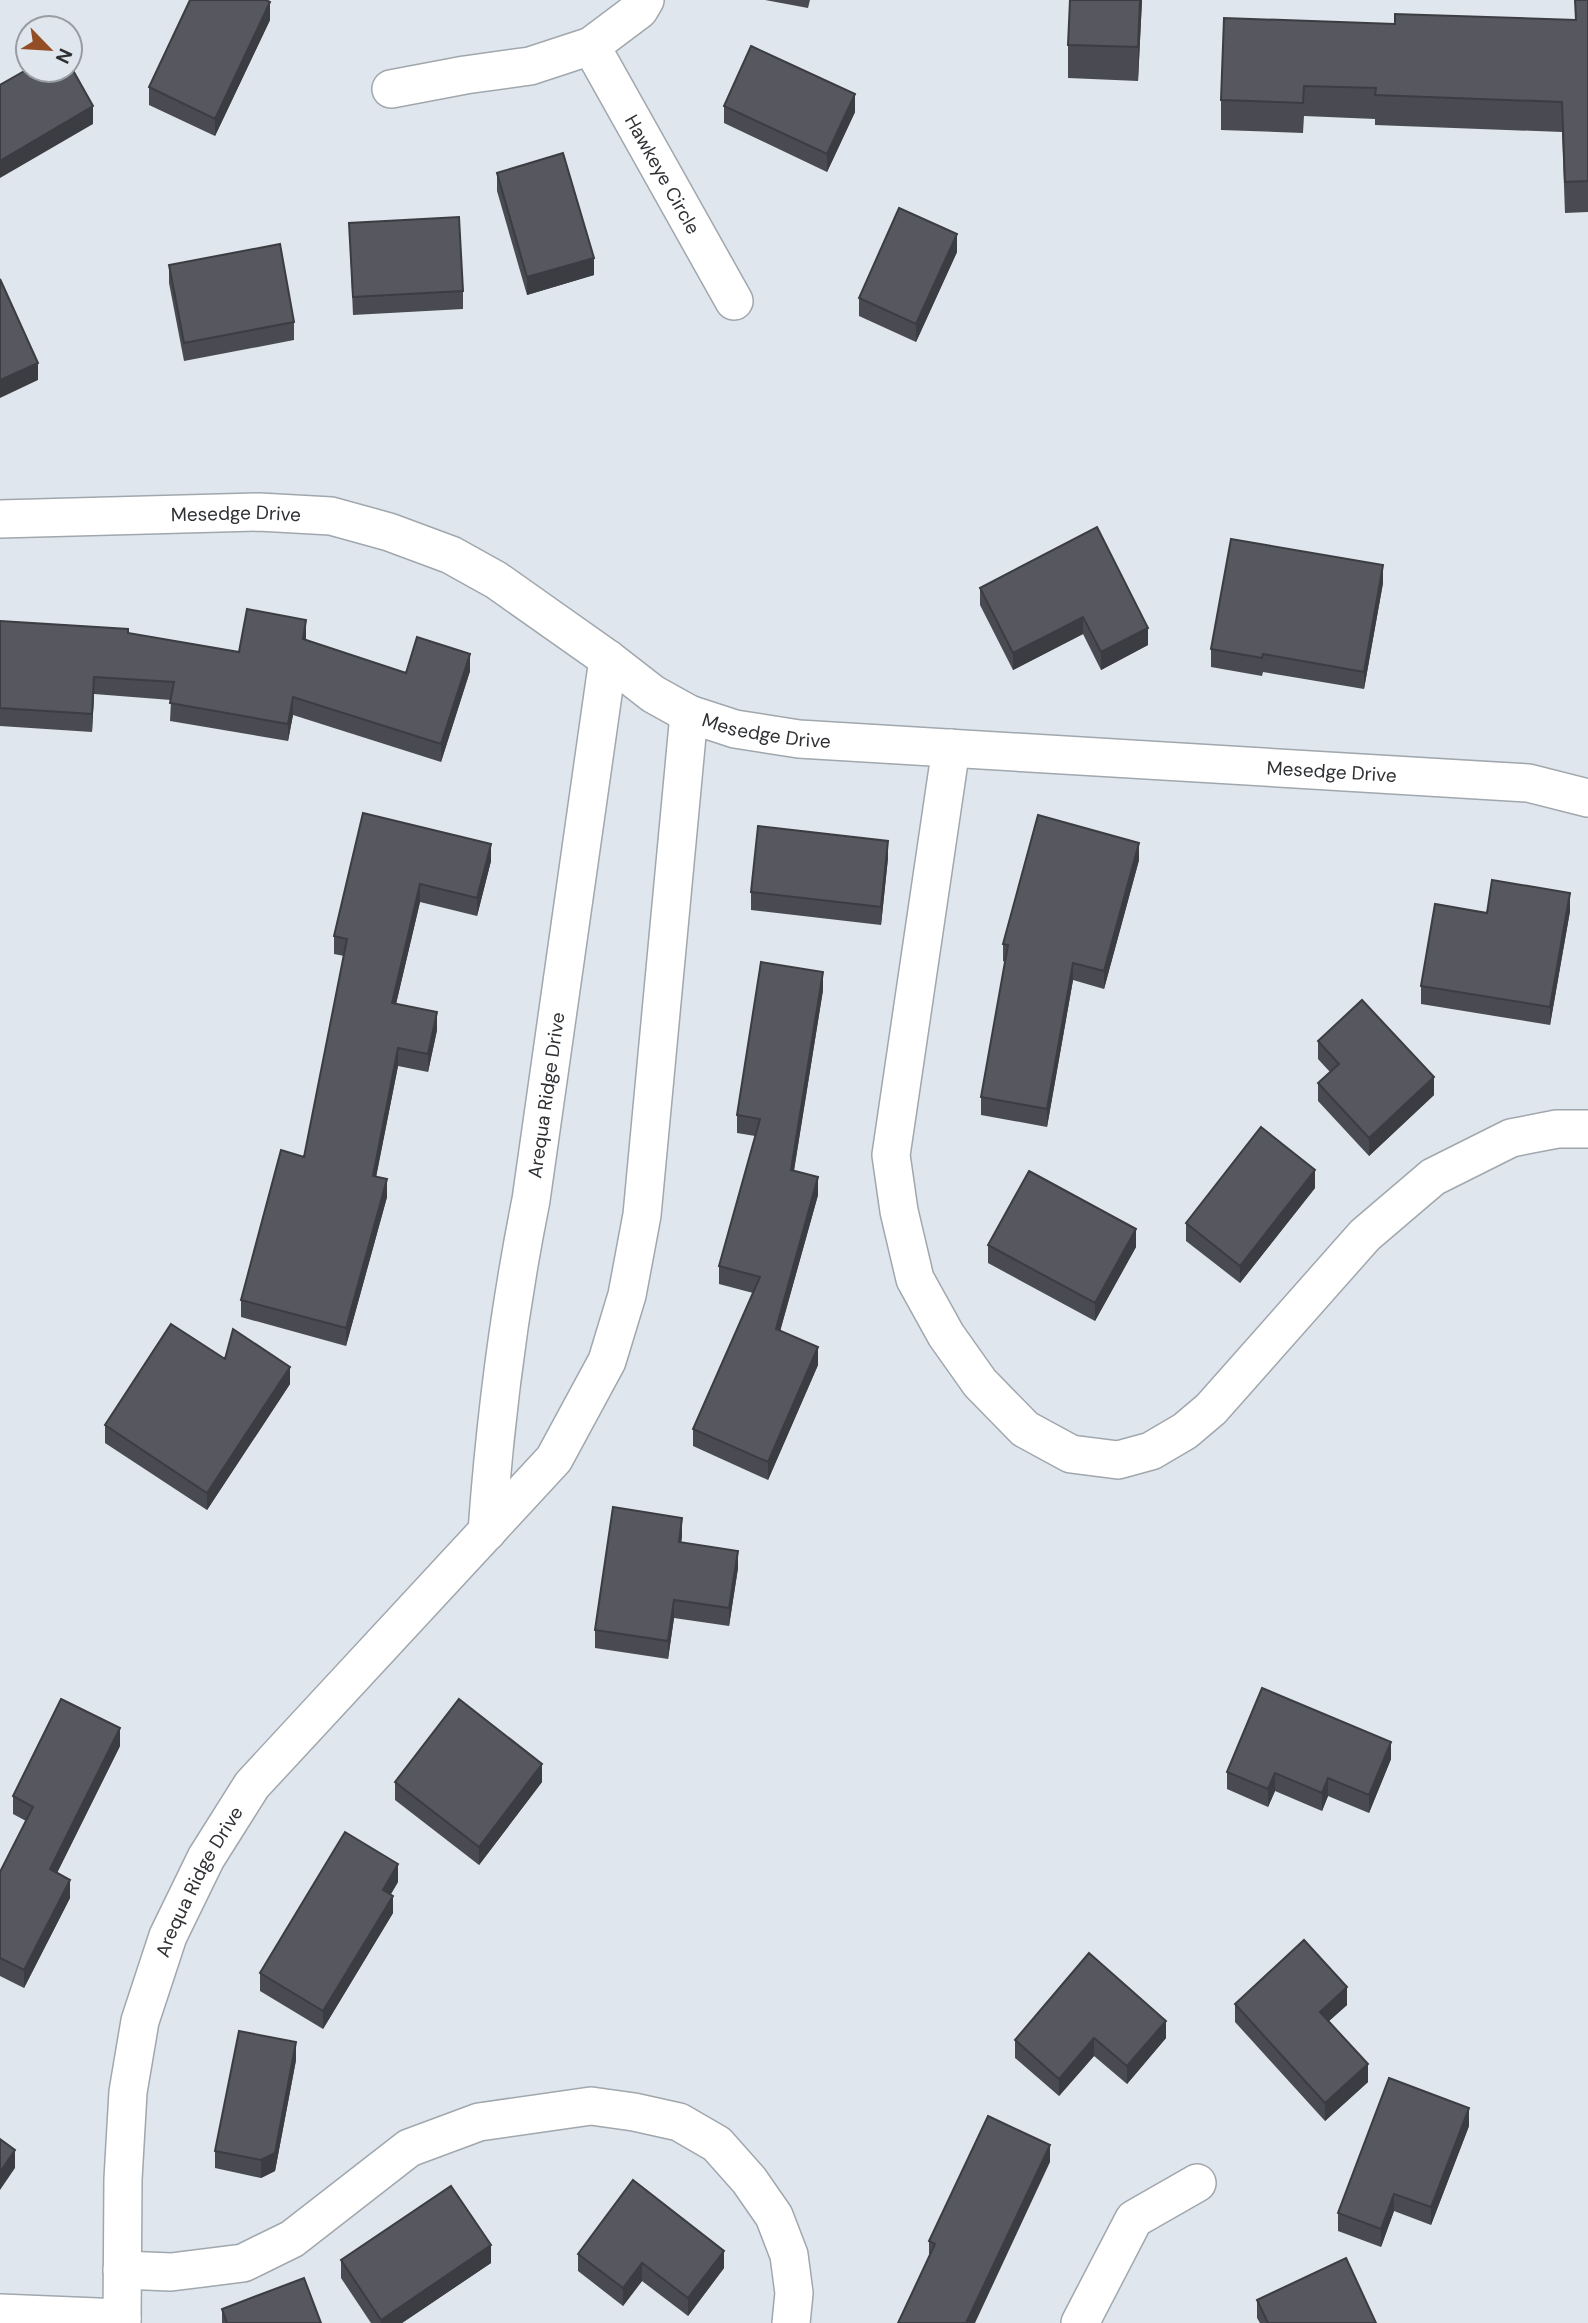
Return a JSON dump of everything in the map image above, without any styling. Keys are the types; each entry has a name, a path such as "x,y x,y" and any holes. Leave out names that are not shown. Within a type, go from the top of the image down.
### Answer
{"street":[{"path":"391,89 530,66 591,46 639,10 645,0"},
{"name":"Hawkeye Circle","path":"591,46 734,301"},
{"name":"Mesedge Drive","path":"0,519 259,512 331,516 389,532 451,555 496,580 653,694 689,714 735,729 799,739 1528,783 1588,797"},
{"name":"Arequa Ridge Drive","path":"486,1532 495,1431 517,1268 531,1200 608,659"},
{"name":"Arequa Ridge Drive","path":"122,2320 123,2179 128,2092 140,2021 168,1936 206,1858 252,1786 554,1459 607,1361 627,1294 642,1215 689,714"},
{"path":"951,748 891,1155 899,1211 915,1279 946,1335 980,1383 1025,1429 1072,1454 1118,1460 1151,1451 1185,1431 1211,1409 1364,1235 1433,1177 1511,1138 1557,1129 1588,1129"},
{"path":"122,2270 171,2272 243,2263 292,2239 409,2148 479,2122 591,2106 680,2122 717,2144 749,2180 774,2216 789,2255 794,2293 791,2323"},
{"path":"1080,2323 1134,2219 1196,2183"},
{"path":"0,2313 122,2320"}],"building":[{"path":"190,0 270,2 215,119 149,87"},
{"path":"1070,0 1140,0 1138,47 1068,45"},
{"path":"1575,0 1588,0 1588,181 1565,182 1562,102 1375,95 1376,88 1304,86 1303,103 1221,100 1224,18 1395,24 1395,14 1576,20"},
{"path":"751,46 855,94 827,154 724,106"},
{"path":"14,77 14,84 81,84 93,106 0,161 0,85"},
{"path":"563,153 594,258 527,277 497,173"},
{"path":"899,208 957,234 916,324 859,298"},
{"path":"459,217 463,291 353,297 349,223"},
{"path":"280,244 294,322 184,343 169,265"},
{"path":"0,279 38,363 0,380"},
{"path":"1097,527 1148,628 1101,652 1083,617 1013,653 980,588"},
{"path":"1231,539 1383,565 1364,672 1263,654 1262,658 1211,649"},
{"path":"247,609 306,620 303,639 406,673 417,637 470,654 441,744 293,697 288,724 170,703 174,682 94,677 92,714 0,708 0,621 128,629 128,633 239,652"},
{"path":"363,813 491,844 477,898 420,884 392,1003 437,1012 428,1054 398,1048 373,1176 387,1179 346,1328 241,1300 281,1150 304,1157 347,939 334,936"},
{"path":"1038,815 1139,843 1104,971 1073,963 1047,1109 981,1097 1008,945 1003,944"},
{"path":"758,826 888,841 881,907 751,892"},
{"path":"1492,880 1570,893 1550,1007 1421,986 1435,904 1487,913"},
{"path":"761,962 823,972 791,1170 818,1177 776,1329 818,1347 768,1462 693,1429 760,1277 719,1266 760,1119 737,1115"},
{"path":"1362,1000 1434,1077 1369,1138 1318,1083 1339,1064 1318,1041"},
{"path":"1261,1127 1315,1170 1240,1266 1186,1223"},
{"path":"1029,1171 1136,1229 1095,1303 988,1245"},
{"path":"171,1324 225,1359 233,1329 290,1367 207,1493 105,1425"},
{"path":"613,1507 682,1518 679,1542 738,1551 729,1608 674,1600 668,1641 595,1630"},
{"path":"1262,1688 1391,1742 1369,1795 1328,1778 1322,1793 1275,1773 1268,1789 1227,1772"},
{"path":"61,1699 120,1728 50,1869 70,1880 24,1970 0,1958 0,1872 33,1807 13,1796"},
{"path":"459,1699 542,1764 479,1847 395,1782"},
{"path":"345,1832 398,1864 383,1890 393,1896 323,2011 260,1973"},
{"path":"1304,1940 1347,1987 1320,2012 1368,2064 1325,2103 1235,2004"},
{"path":"1089,1953 1166,2021 1127,2066 1094,2038 1059,2079 1015,2040"},
{"path":"239,2031 296,2042 275,2153 261,2160 215,2151"},
{"path":"1389,2078 1469,2108 1431,2207 1394,2194 1381,2229 1338,2213"},
{"path":"988,2116 1050,2145 966,2323 898,2323 935,2244 929,2241"},
{"path":"0,2139 15,2150 0,2172"},
{"path":"633,2180 724,2251 688,2298 642,2263 623,2288 578,2254"},
{"path":"451,2186 491,2245 381,2320 341,2260"},
{"path":"1346,2258 1376,2323 1268,2323 1257,2300"},
{"path":"304,2278 321,2323 227,2323 222,2309"}]}
